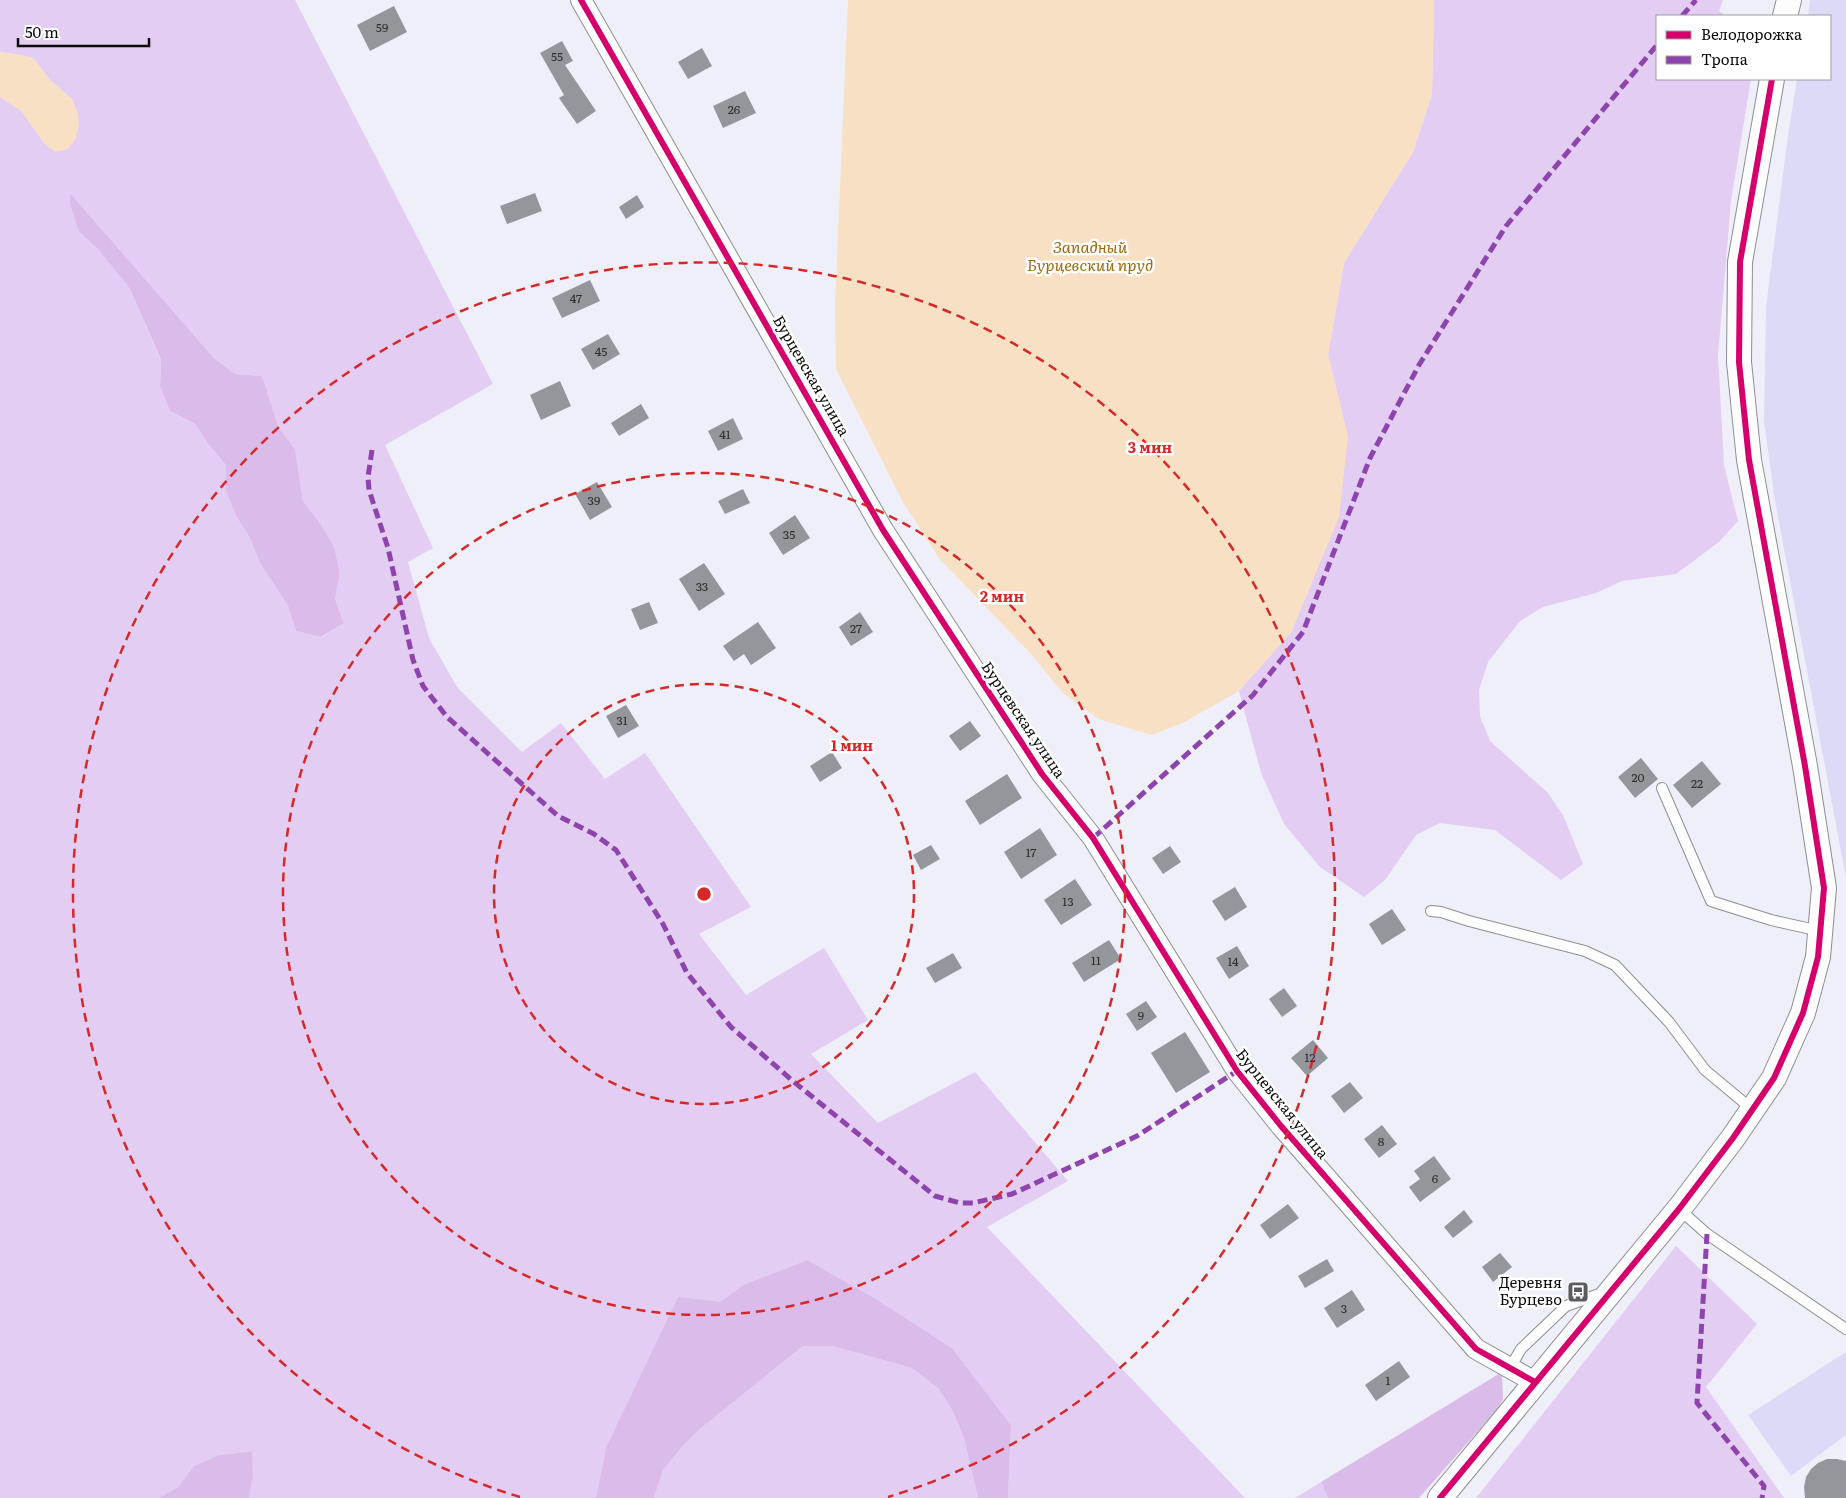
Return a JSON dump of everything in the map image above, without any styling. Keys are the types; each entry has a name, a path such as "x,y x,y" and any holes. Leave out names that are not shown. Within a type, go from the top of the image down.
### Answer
{"street":[{"name":"Бурцевская улица","path":"581,0 883,530 1042,774 1093,838 1237,1071 1281,1126 1476,1349 1535,1382"},
{"path":"1785,15 1789,0"},
{"path":"1440,1498 1679,1209 1734,1138 1774,1078 1803,1014 1818,957 1824,888 1805,766 1749,460 1738,362 1740,262 1772,80"}],"lane":[{"path":"1662,788 1711,901 1771,920 1820,931"},
{"path":"1432,911 1585,951 1616,965 1669,1022 1705,1070 1753,1110"},
{"path":"1679,1209 1707,1234 1846,1329"},
{"path":"1510,1368 1521,1349 1566,1306 1612,1289"}],"shaded area":[{"path":"0,0 295,0 493,384 385,445 433,548 408,562 429,638 457,687 522,752 561,723 605,779 645,753 751,907 699,934 746,995 824,948 868,1020 811,1054 878,1123 975,1072 1068,1181 987,1227 1245,1498 1008,1498 1011,1425 952,1348 873,1297 807,1260 743,1285 720,1302 606,1448 596,1498 249,1498 253,1477 251,1451 219,1455 194,1466 178,1487 159,1498 0,1498 0,97 21,110 44,143 72,99 51,81 33,58 0,52","holes":["71,194 214,358 235,374 262,376 279,428 295,449 303,501 320,523 334,546 340,573 335,599 344,623 322,637 296,631 288,606 260,563 250,538 236,516 226,491 226,465 195,424 170,411 160,386 161,361 130,289 98,249 79,232"]},
{"path":"1434,0 1723,0 1719,11 1725,15 1656,15 1656,80 1751,80 1731,201 1718,355 1724,465 1738,521 1719,542 1676,574 1622,581 1596,593 1543,607 1520,621 1488,662 1479,690 1480,716 1490,741 1548,793 1563,815 1583,864 1561,880 1495,830 1440,823 1416,835 1385,880 1364,897 1320,867 1284,824 1261,773 1239,691 1292,631 1348,437 1328,355 1344,263 1413,152 1432,94"},
{"path":"1810,0 1846,0 1846,878 1775,501 1764,422 1766,307 1797,80 1831,80 1831,15 1808,15"},
{"path":"70,193 214,358 235,374 262,376 279,428 295,449 303,501 320,523 334,546 340,573 335,599 344,623 321,637 296,631 288,606 260,563 250,538 236,516 226,491 226,465 195,424 170,411 160,386 161,360 130,289 98,249 79,232 70,203"},
{"path":"1676,1246 1757,1324 1706,1387 1784,1498 1476,1498"},
{"path":"807,1260 873,1297 952,1348 1011,1425 1008,1498 978,1498 964,1438 953,1412 939,1389 912,1368 832,1346 803,1346 700,1429 681,1448 663,1470 654,1498 596,1498 606,1448 678,1297 720,1302 743,1285"},
{"path":"803,1346 832,1346 912,1368 939,1389 953,1412 964,1438 978,1498 654,1498 663,1470 681,1448 700,1429"},
{"path":"1846,1352 1846,1435 1791,1476 1748,1415"},
{"path":"1502,1372 1503,1399 1498,1408 1419,1498 1328,1498 1321,1482"},
{"path":"252,1451 253,1477 249,1498 159,1498 178,1487 194,1466 219,1455"},
{"path":"1321,1482 1328,1498 1295,1498"}],"water":[{"name":"Западный Бурцевский пруд","path":"848,0 1434,0 1432,94 1413,152 1344,263 1328,355 1348,437 1339,517 1292,631 1239,691 1183,723 1151,735 1099,719 1062,692 1031,654 939,558 903,502 836,369 835,305"},
{"path":"0,52 33,58 51,81 72,99 77,111 79,125 76,138 68,149 55,152 44,143 21,111 0,97"}],"building":[{"path":"394,6 407,32 370,51 357,25"},
{"path":"562,41 573,61 565,65 596,111 577,124 559,98 564,95 540,53"},
{"path":"702,48 712,66 688,79 678,62"},
{"path":"745,91 756,113 723,128 713,106"},
{"path":"535,193 542,211 507,224 500,206"},
{"path":"637,195 644,207 626,219 619,207"},
{"path":"590,280 600,301 562,318 552,298"},
{"path":"608,334 620,354 593,370 581,349"},
{"path":"560,381 571,406 541,420 530,395"},
{"path":"641,404 649,418 619,436 611,423"},
{"path":"733,418 743,439 718,451 708,431"},
{"path":"597,482 612,507 590,520 575,494"},
{"path":"743,489 750,503 725,514 718,501"},
{"path":"795,515 810,538 783,555 769,533"},
{"path":"704,563 725,594 699,611 679,579"},
{"path":"649,602 658,623 640,630 631,609"},
{"path":"860,612 873,632 851,646 839,627"},
{"path":"758,622 776,648 751,665 744,654 734,661 723,646"},
{"path":"626,705 639,726 618,738 606,716"},
{"path":"970,721 981,736 960,751 949,736"},
{"path":"832,752 842,768 820,782 810,766"},
{"path":"1641,758 1658,779 1635,798 1618,777"},
{"path":"1702,761 1721,784 1692,808 1673,785"},
{"path":"1007,774 1022,798 980,825 965,801"},
{"path":"1040,828 1057,855 1021,879 1004,852"},
{"path":"931,845 940,859 921,870 913,855"},
{"path":"1170,846 1181,862 1163,874 1152,858"},
{"path":"1075,879 1092,905 1061,925 1044,900"},
{"path":"1235,887 1247,907 1225,921 1212,901"},
{"path":"1392,909 1406,930 1382,945 1369,924"},
{"path":"1109,940 1121,959 1084,982 1072,963"},
{"path":"1237,946 1249,966 1229,979 1216,958"},
{"path":"953,953 962,968 935,983 926,968"},
{"path":"1284,988 1297,1006 1282,1017 1269,999"},
{"path":"1146,1001 1157,1017 1137,1031 1126,1014"},
{"path":"1185,1032 1210,1072 1176,1093 1151,1053"},
{"path":"1313,1040 1328,1058 1307,1076 1291,1058"},
{"path":"1350,1082 1363,1098 1344,1113 1331,1096"},
{"path":"1382,1125 1397,1144 1379,1158 1364,1139"},
{"path":"1434,1156 1451,1179 1420,1202 1409,1187 1420,1179 1414,1171"},
{"path":"1288,1204 1299,1218 1270,1239 1260,1225"},
{"path":"1464,1210 1473,1222 1453,1238 1444,1227"},
{"path":"1500,1253 1512,1267 1493,1282 1482,1267"},
{"path":"1327,1259 1334,1271 1305,1288 1298,1276"},
{"path":"1352,1290 1365,1310 1337,1328 1324,1308"},
{"path":"1399,1361 1410,1377 1376,1401 1365,1385"},
{"path":"1827,1459 1846,1461 1846,1498 1805,1498 1804,1487 1806,1477 1818,1463"}],"marked path":[{"path":"1683,15 1696,0"},
{"path":"1093,838 1253,695 1303,632 1370,458 1419,365 1506,226 1656,46"},
{"path":"372,450 368,477 369,490 388,548 413,660 423,686 447,717 558,816 594,834 616,850 663,924 687,973 731,1027 794,1082 935,1196 960,1203 973,1203 1012,1194 1137,1136 1237,1071"},
{"path":"1707,1234 1697,1403 1764,1486 1762,1498"}],"cycle path":[{"path":"581,0 883,530 1042,774 1093,838 1237,1071 1281,1126 1476,1349 1535,1382"},
{"path":"1440,1498 1679,1209 1733,1138 1774,1078 1803,1013 1818,957 1824,888 1805,766 1749,460 1739,362 1740,262 1772,80"}],"place":[{"name":"Деревня Бурцево","path":"1578,1292"}]}
